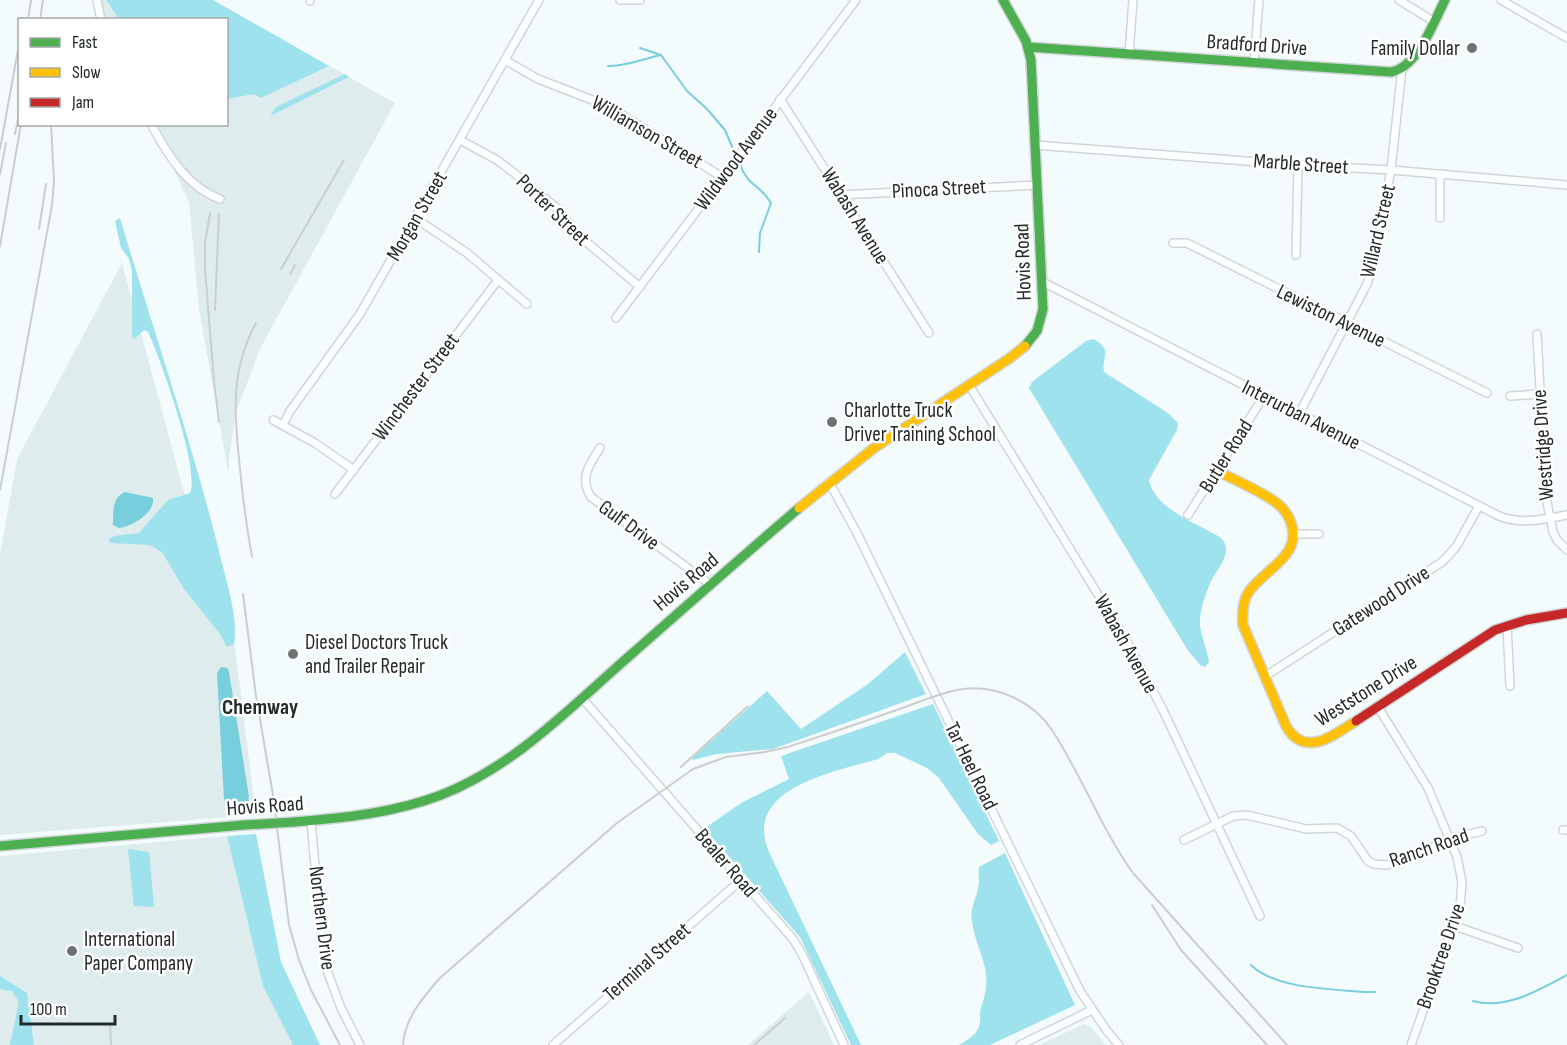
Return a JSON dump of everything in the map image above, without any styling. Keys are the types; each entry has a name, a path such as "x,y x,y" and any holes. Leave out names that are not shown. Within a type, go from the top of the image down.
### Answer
{"street":[{"path":"97,0 101,18"},
{"name":"Morgan Street","path":"283,425 290,411 360,314 539,0"},
{"path":"620,0 640,0"},
{"name":"Wildwood Avenue","path":"616,318 856,0"},
{"name":"Hovis Road","path":"0,846 311,820 400,807 430,799 461,786 506,761 527,746 829,482 882,442 1025,348 1035,336 1042,320 1043,282 1031,60 1020,29 1003,0"},
{"path":"1129,54 1133,0"},
{"path":"1254,63 1259,0"},
{"path":"1399,0 1433,21"},
{"path":"1402,68 1412,60 1444,0"},
{"path":"1501,0 1567,38"},
{"name":"Bradford Drive","path":"1028,47 1380,72 1402,68"},
{"name":"Williamson Street","path":"505,60 538,79 608,106 722,177"},
{"name":"Willard Street","path":"1299,414 1367,284 1371,271 1391,170 1402,68"},
{"name":"Wabash Avenue","path":"780,99 929,333"},
{"path":"152,126 179,168 200,189 217,198"},
{"name":"Porter Street","path":"460,140 497,160 513,172 558,209 578,235 640,287"},
{"name":"Marble Street","path":"1035,145 1567,185"},
{"path":"1296,255 1298,165"},
{"path":"1440,174 1440,218"},
{"name":"Pinoca Street","path":"840,195 1038,185"},
{"path":"415,218 461,249 527,304"},
{"name":"Lewiston Avenue","path":"1173,243 1187,243 1487,393"},
{"name":"Winchester Street","path":"335,494 498,280"},
{"name":"Interurban Avenue","path":"1043,282 1499,516 1516,521 1567,515"},
{"name":"Westridge Drive","path":"1537,334 1544,478 1550,518 1557,540 1567,550"},
{"name":"Wabash Avenue","path":"969,385 1126,639 1260,916"},
{"path":"1510,396 1539,394"},
{"name":"Butler Road","path":"1188,515 1264,396"},
{"path":"273,420 315,443 354,470"},
{"name":"Gulf Drive","path":"600,448 585,474 585,484 591,497 711,585"},
{"path":"1217,471 1280,504 1290,517 1293,534 1319,534"},
{"name":"Tar Heel Road","path":"829,482 857,533 1055,941 1092,1010 1119,1045"},
{"name":"Gatewood Drive","path":"1264,677 1442,562 1456,547 1479,506"},
{"name":"Weststone Drive","path":"1293,534 1292,542 1284,556 1255,584 1243,603 1243,625 1286,726 1293,735 1308,742 1321,742 1329,738 1488,635 1507,626 1567,613"},
{"path":"1507,626 1510,686"},
{"name":"Bealer Road","path":"582,698 797,945 844,1045"},
{"name":"Brooktree Drive","path":"1378,707 1424,780 1457,857 1462,882 1460,907 1455,926 1411,1045"},
{"name":"Ranch Road","path":"1184,840 1237,815 1247,814 1306,829 1337,828 1351,836 1368,861 1383,866 1450,840 1482,831"},
{"name":"Northern Drive","path":"311,820 322,944 328,973 341,1008 360,1045"},
{"name":"Terminal Street","path":"553,1045 741,880"},
{"path":"1455,926 1518,948"},
{"path":"1020,1045 1092,1010"}],"shaded area":[{"path":"100,0 213,0 395,103 261,347 237,409 229,457 229,476 199,310 189,203 154,126 228,126 228,18 105,18"},
{"path":"106,0 213,0 329,66 261,98 254,94 228,99 228,18 118,18"},
{"path":"345,74 349,77 270,116 276,107"},
{"path":"120,218 197,470 228,588 235,634 234,644 227,647 220,634 184,589 162,552 150,545 110,543 109,539 114,536 139,533 168,500 190,493 192,481 179,418 152,341 148,332 144,330 134,339 132,336 132,271 129,259 121,248 115,221"},
{"path":"122,263 206,574 235,648 256,815 0,835 0,556 17,459"},
{"path":"1094,339 1104,347 1104,372 1168,413 1178,423 1177,430 1149,480 1157,497 1172,510 1217,535 1225,544 1226,553 1211,581 1200,615 1200,626 1209,662 1205,667 1200,665 1187,649 1029,388 1032,382 1086,341"},
{"path":"125,492 153,498 153,504 142,518 119,528 113,525 114,506 115,501"},
{"path":"905,652 926,694 773,749 717,754 693,760 692,758 767,691 801,729 868,684"},
{"path":"221,667 227,668 229,672 249,797 248,803 239,808 227,803 224,799 217,673"},
{"path":"933,704 999,841 991,845 978,834 939,778 927,768 895,753 887,753 878,759 817,777 797,786 780,798 768,812 764,830 769,852 861,1045 851,1045 800,937 710,835 708,826 741,803 789,779 781,756"},
{"path":"256,834 281,962 320,1045 293,1045 263,986 227,836"},
{"path":"227,836 263,986 293,1045 0,1045 0,856"},
{"path":"128,849 149,852 154,907 134,906"},
{"path":"1005,853 1075,1005 990,1045 959,1045 978,1030 980,1010 985,994 986,973 971,916 979,886 979,867"},
{"path":"0,976 27,993 34,1045 10,1045 19,1002 12,991 0,989"},
{"path":"809,992 834,1045 748,1045"},
{"path":"1084,1024 1091,1027 1106,1045 1039,1045"}],"waterway":[{"path":"640,48 661,55 687,91 725,130 734,151"},
{"path":"608,66 628,64 661,55"},
{"path":"740,164 746,177 763,192 771,203 760,233 759,252"},
{"path":"1251,965 1261,973 1289,983 1375,992"},
{"path":"1473,1001 1485,1003 1510,1001 1567,975"}],"railway":[{"path":"28,18 31,0"},
{"path":"40,18 43,0"},
{"path":"0,149 18,50"},
{"path":"15,134 18,120"},
{"path":"0,246 21,126"},
{"path":"0,490 52,205 54,181 51,126"},
{"path":"0,174 6,143"},
{"path":"281,269 344,160"},
{"path":"39,229 46,184"},
{"path":"210,213 205,243 205,269 219,422"},
{"path":"215,310 219,214"},
{"path":"290,274 295,265"},
{"path":"252,557 241,484 236,390 242,357 256,323"},
{"path":"243,594 256,696 273,795 289,925 311,990 340,1045"},
{"path":"403,1045 411,1017 440,978 617,823 693,769 726,757 788,747 939,695 971,688 1010,696 1023,702 1044,719 1063,748 1111,838 1133,873 1287,1045"},
{"path":"681,767 748,706"},
{"path":"1152,905 1181,950 1267,1045"},
{"path":"754,1045 785,1018"},
{"path":"110,1025 111,1045"}],"traffic: fast":[{"path":"1003,0 1026,41 1031,60 1043,309 1037,331 1025,346"},
{"path":"1028,47 1391,72 1401,68 1417,53 1445,0"},
{"path":"294,822 350,816 405,806 441,795 490,770 535,739 799,508"},
{"path":"244,825 294,822"},
{"path":"0,846 244,825"}],"traffic: slow":[{"path":"799,508 874,448 1025,346"},
{"path":"1217,471 1256,490 1278,504 1283,508 1292,525 1293,538 1289,550 1250,590 1244,602 1243,616 1243,625 1286,726 1294,736 1311,743 1329,737 1356,721"}],"traffic: jam":[{"path":"1356,721 1495,630 1526,620 1567,613"}],"place":[{"name":"Family Dollar","path":"1472,48"},
{"name":"Charlotte Truck Driver Training School","path":"832,422"},
{"name":"Diesel Doctors Truck and Trailer Repair","path":"293,654"},
{"name":"International Paper Company","path":"72,951"}],"district":[{"name":"Chemway","path":"260,707"}]}
